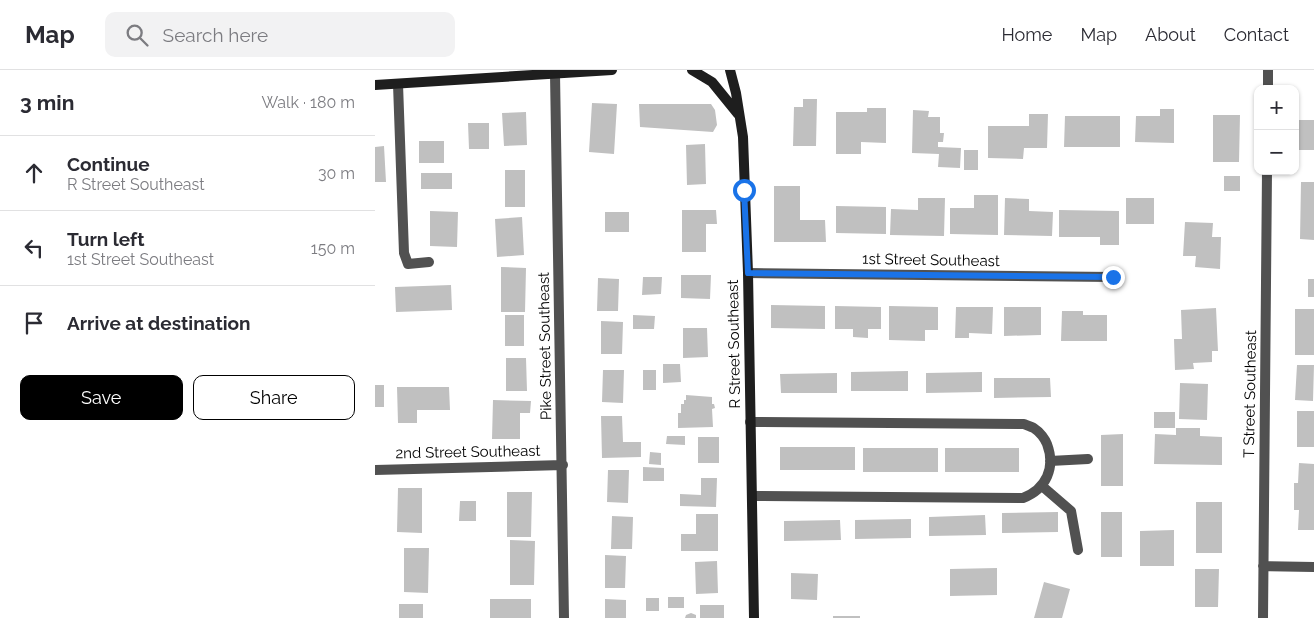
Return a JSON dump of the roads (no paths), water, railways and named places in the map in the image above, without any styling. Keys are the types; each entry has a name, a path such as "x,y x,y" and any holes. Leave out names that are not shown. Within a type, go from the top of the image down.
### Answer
{"main road":[{"path":"375,85 488,74 555,74 612,70"},
{"path":"693,70 712,82 739,115"},
{"name":"R Street Southeast","path":"730,70 736,93 743,137 748,273 754,618"}],"street":[{"path":"1268,70 1268,85"},
{"name":"Pike Street Southeast","path":"555,74 565,618"},
{"path":"398,84 404,253 408,264 429,262"},
{"name":"T Street Southeast","path":"1263,618 1267,175"},
{"name":"1st Street Southeast","path":"748,273 1113,277"},
{"path":"750,422 1024,424 1036,429 1045,441 1050,452 1051,470 1042,486 1023,498 752,496"},
{"path":"1050,461 1088,459"},
{"name":"2nd Street Southeast","path":"375,470 563,465"},
{"path":"1042,486 1071,511 1079,550"},
{"path":"1263,566 1314,567"}]}
